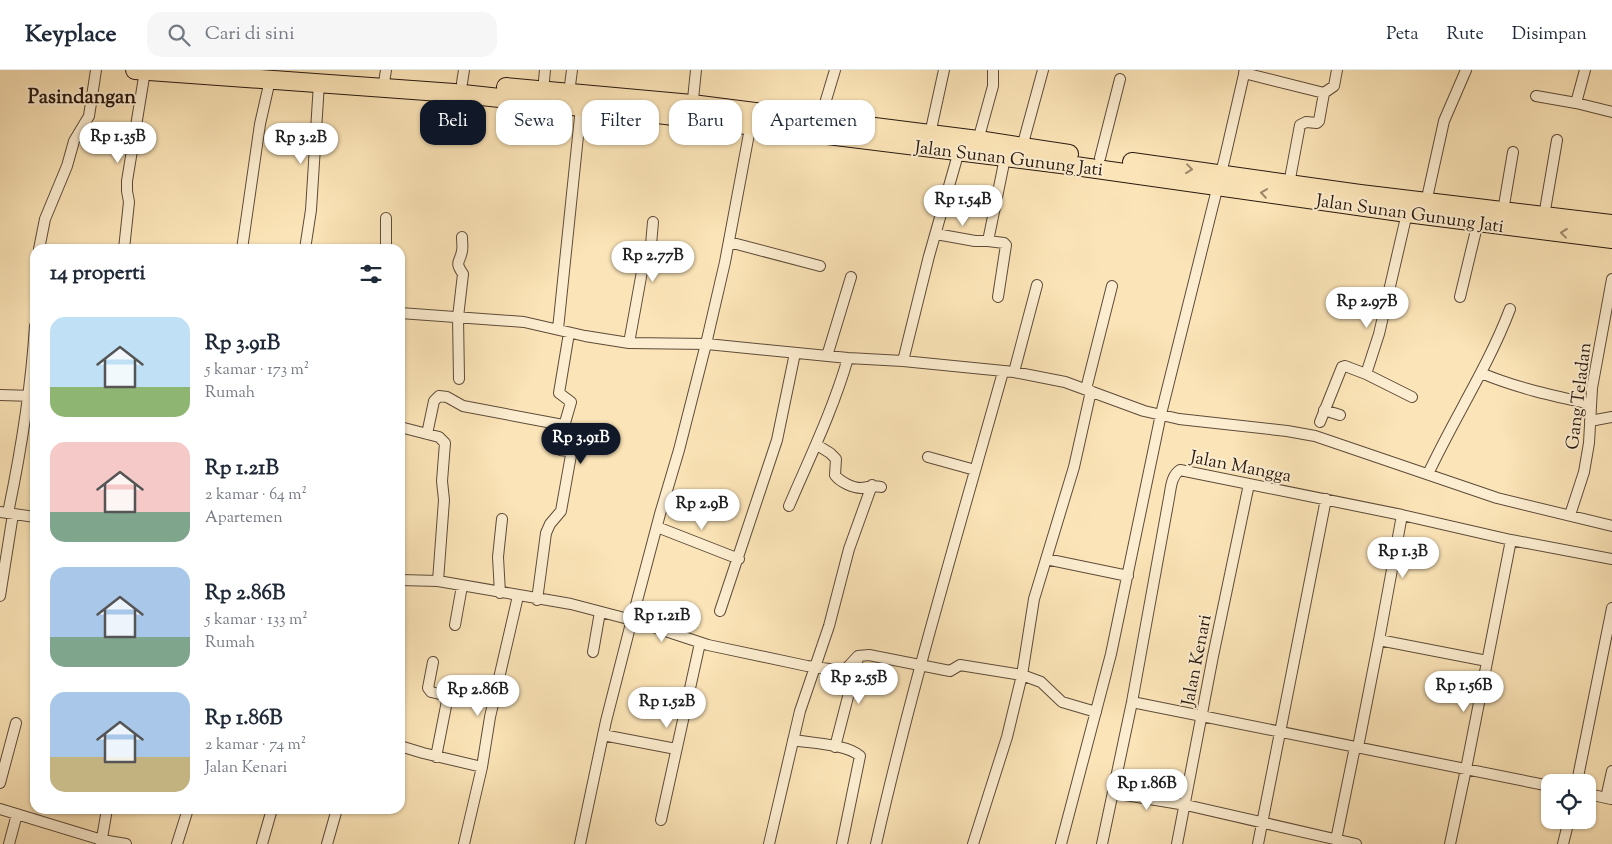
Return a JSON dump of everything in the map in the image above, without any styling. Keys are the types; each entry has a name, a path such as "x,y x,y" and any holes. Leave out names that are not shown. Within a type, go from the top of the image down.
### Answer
{"highway":[{"path":"140,70 319,83 385,79"},
{"path":"289,70 385,79 459,82 488,91 581,107 669,112"},
{"path":"488,91 569,93 669,109"},
{"path":"742,117 752,119"},
{"path":"875,134 937,139 971,148 1100,158 1219,179 1290,184 1336,197 1419,210 1503,210 1612,226"},
{"name":"Jalan Sunan Gunung Jati","path":"971,148 1005,158 1030,152 1336,197"},
{"name":"Jalan Sunan Gunung Jati","path":"1419,210 1478,222 1612,226"}],"street":[{"path":"40,244 45,219 67,166 76,135 89,116 96,70"},
{"path":"125,244 129,202 127,191 140,70"},
{"path":"543,91 545,70"},
{"path":"569,93 572,70"},
{"path":"692,100 696,70"},
{"path":"826,100 835,70"},
{"path":"937,139 944,70"},
{"path":"903,360 936,234 971,148 993,86 993,70"},
{"path":"1030,152 1043,70"},
{"path":"1061,844 1111,654 1161,414 1244,72 1324,92 1334,86 1337,70"},
{"path":"1366,374 1419,210 1444,121 1466,70"},
{"path":"1576,103 1585,70"},
{"path":"1100,158 1120,79"},
{"path":"243,244 260,124 270,80"},
{"path":"307,244 312,210 319,83"},
{"path":"1290,184 1300,124 1306,122 1317,123 1319,121 1324,92"},
{"path":"1536,96 1612,112"},
{"path":"558,329 581,107"},
{"path":"580,844 603,735 657,527 680,450 706,344 729,242 752,119"},
{"path":"1544,216 1557,140"},
{"path":"1503,210 1514,152"},
{"path":"988,241 1005,158"},
{"path":"386,218 386,244"},
{"path":"629,343 643,266 650,256 653,222"},
{"path":"1460,297 1478,222"},
{"path":"936,234 975,241 1004,243 1006,245 998,297"},
{"path":"459,379 458,317 463,274 458,268 462,252 462,238"},
{"path":"729,242 820,266"},
{"path":"827,356 851,277"},
{"name":"Gang Teladan","path":"1570,515 1586,462 1592,388 1612,279"},
{"path":"876,844 894,762 976,470 1037,285"},
{"path":"973,844 1006,737 1022,675 1034,599 1074,467 1088,390 1112,286"},
{"path":"1428,474 1501,333 1510,309"},
{"path":"405,313 524,322 569,333 629,343 706,344 848,358 903,360 1008,372 1065,382 1144,411 1179,419 1316,436 1497,498 1612,526"},
{"path":"538,600 546,533 550,524 561,511 570,456 568,451 558,448 571,402 559,393 569,333"},
{"path":"720,611 739,559 777,440 795,353"},
{"path":"789,506 817,445 838,392 848,358"},
{"path":"1320,422 1342,367 1345,366 1366,374 1412,397"},
{"path":"1481,373 1531,391 1591,404"},
{"path":"0,395 30,396"},
{"path":"427,434 434,401 439,396 447,397 463,406 563,425"},
{"path":"0,596 7,513 30,405"},
{"path":"1324,410 1340,415"},
{"path":"1590,421 1612,416"},
{"path":"405,428 439,438 445,443 442,481 444,500 438,581"},
{"path":"769,844 800,711 829,626 849,549 876,486 860,488 841,481 835,475 837,462 834,456 817,445"},
{"path":"928,457 976,470"},
{"name":"Jalan Mangga","path":"1102,844 1132,702 1174,475 1180,470 1402,515 1511,540 1612,559"},
{"name":"Jalan Kenari","path":"1177,844 1249,484"},
{"path":"1258,844 1326,499"},
{"path":"7,513 30,516"},
{"path":"1336,840 1379,640 1402,515"},
{"path":"500,593 498,557 502,519"},
{"path":"657,527 739,559"},
{"path":"1450,844 1511,540"},
{"path":"1046,559 1128,576"},
{"path":"405,580 438,581 538,600 571,604 632,620 700,643 814,668 845,671 858,656 869,655 950,671 958,665 962,665 1022,675 1041,682 1065,704 1096,712"},
{"path":"455,625 462,586"},
{"path":"464,844 482,767 490,717 518,596"},
{"path":"1579,774 1612,608"},
{"path":"594,652 600,612"},
{"path":"1379,640 1487,661"},
{"path":"661,820 700,643"},
{"path":"835,747 858,656"},
{"path":"433,662 428,688 431,692 444,695 447,701 436,756"},
{"path":"1132,702 1541,784"},
{"path":"0,783 16,723"},
{"path":"603,735 676,749"},
{"path":"793,740 835,747 857,753 861,759 842,844"},
{"path":"405,747 482,767"},
{"path":"1596,796 1609,798 1612,771"},
{"path":"1113,792 1186,805 1350,843"},
{"path":"0,809 101,842 126,844"},
{"path":"9,844 17,814"},
{"path":"101,842 106,814"},
{"path":"177,844 186,814"},
{"path":"262,844 271,814"},
{"path":"327,844 336,814"},
{"path":"1563,844 1567,829"}],"district":[{"name":"Pasindangan","path":"82,96"}]}
